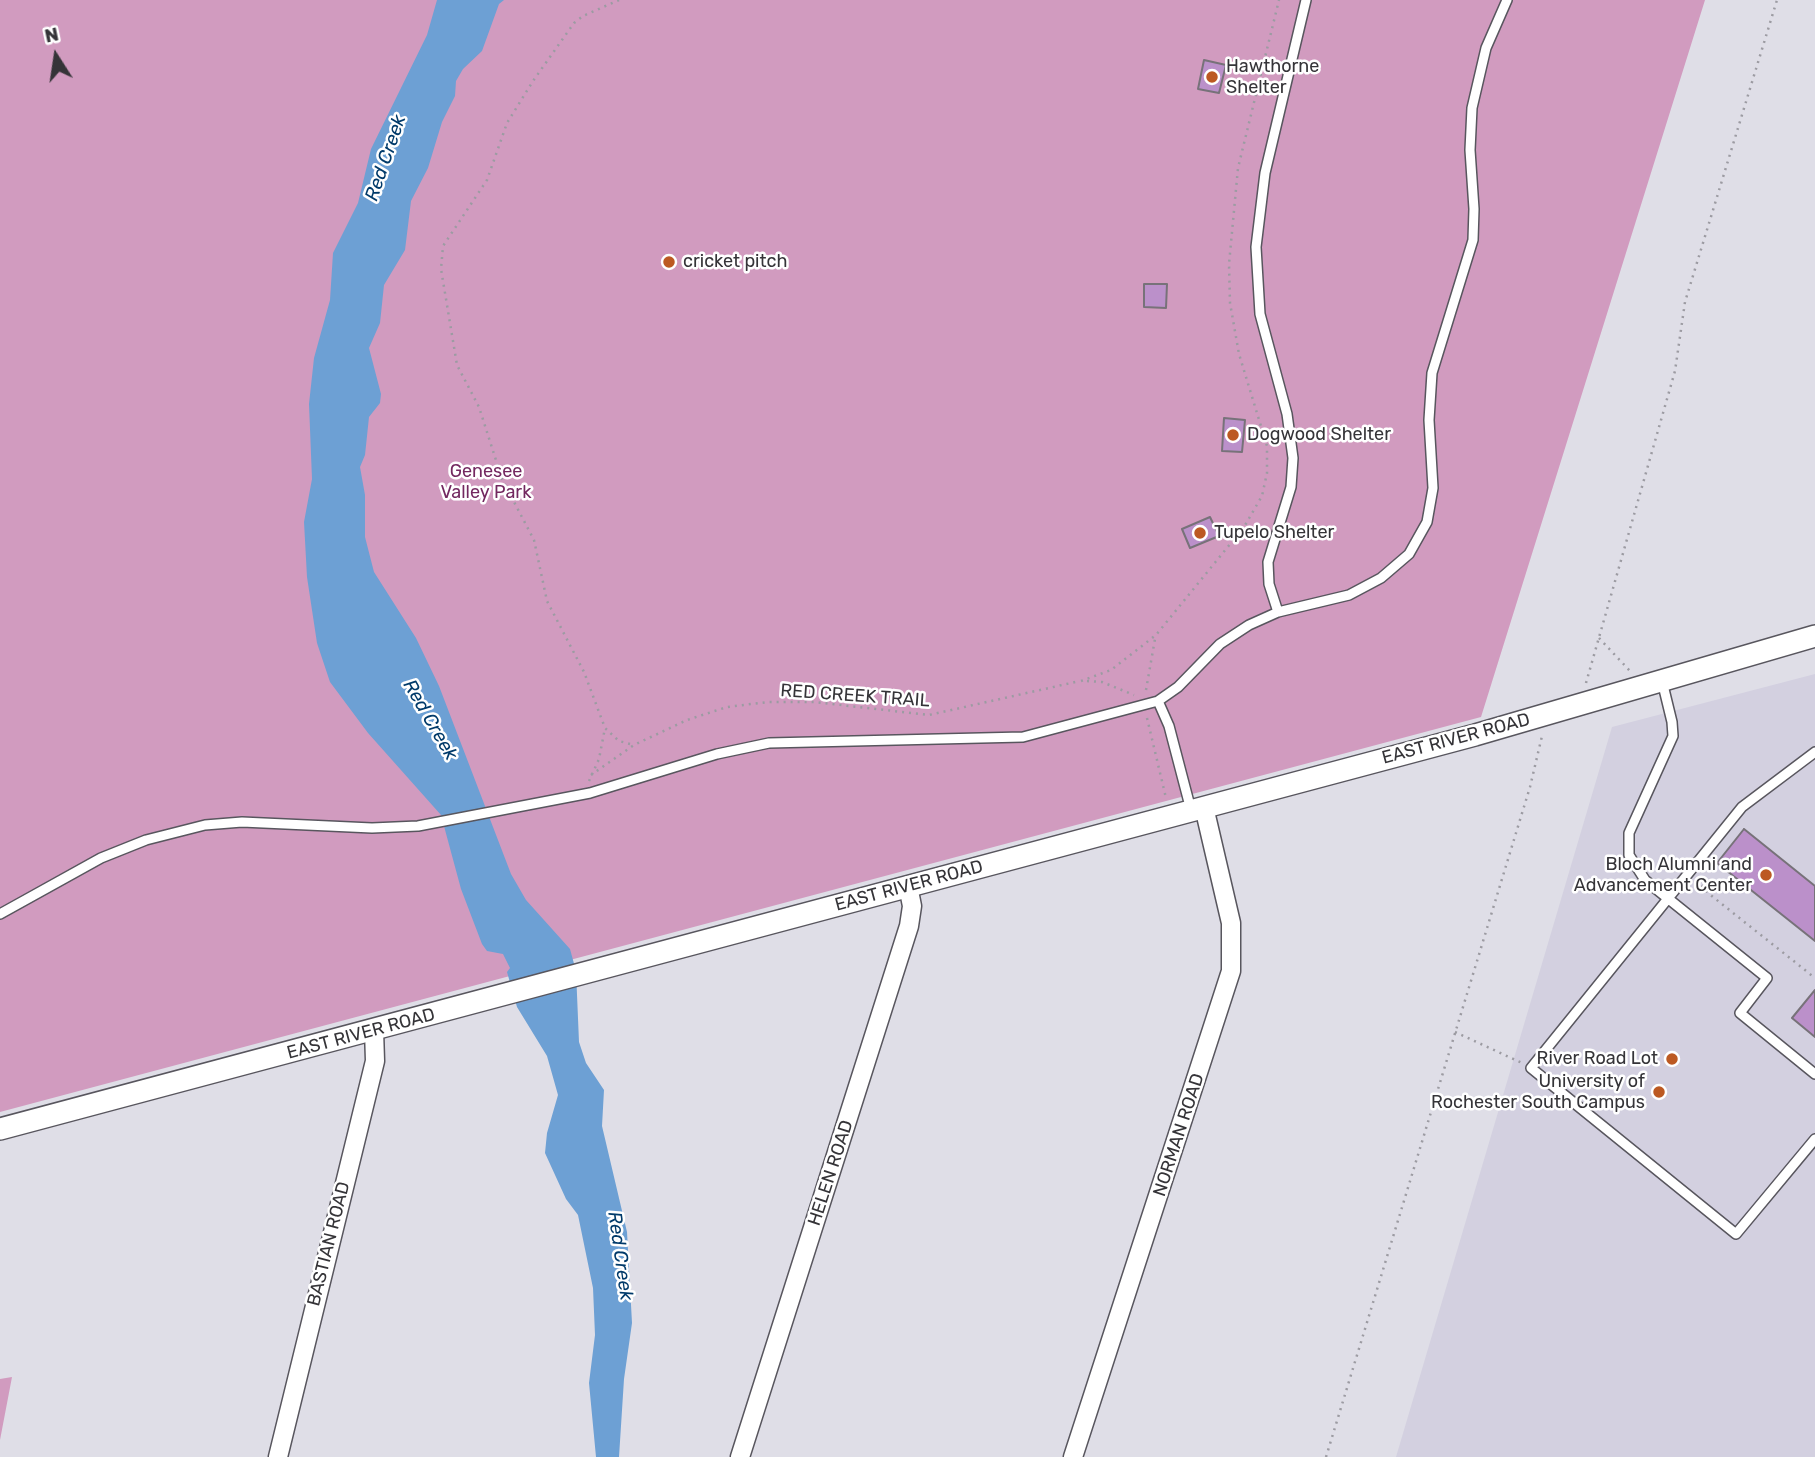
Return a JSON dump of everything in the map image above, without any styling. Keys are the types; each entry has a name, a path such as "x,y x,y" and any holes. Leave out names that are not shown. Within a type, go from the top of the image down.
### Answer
{"street":[{"name":"EAST RIVER ROAD","path":"0,1129 1475,735 1815,636"},
{"name":"NORMAN ROAD","path":"1073,1457 1231,971 1231,923 1198,808"},
{"name":"HELEN ROAD","path":"740,1457 909,926 912,906 908,887"},
{"name":"BASTIAN ROAD","path":"278,1457 375,1061 374,1030"}],"lane":[{"path":"1278,612 1269,584 1268,562 1291,487 1293,458 1287,414 1259,306 1256,247 1265,173 1306,0"},
{"path":"0,914 101,858 187,828 242,822 372,828 431,824 590,793 717,754 769,743 1023,737 1158,701 1178,687 1206,656 1234,633 1278,612 1332,601 1365,589 1409,554 1427,522 1433,488 1429,419 1432,373 1473,240 1475,209 1469,150 1472,108 1486,48 1507,0"},
{"path":"1652,684 1672,722 1673,736 1629,834 1629,855 1645,880 1767,978 1740,1013 1815,1074"},
{"path":"1158,701 1170,726 1198,808"},
{"path":"1815,752 1742,807 1531,1068 1736,1234 1815,1139"}],"path":[{"path":"619,0 583,16 574,23 538,74 506,123 487,180 447,238 441,258 457,365 479,407 502,479 534,540 547,601 584,672 605,729 619,741 634,745"},
{"path":"1081,681 1111,670 1156,635 1244,527 1257,506 1265,485 1267,446 1239,354 1230,303 1229,264 1238,168 1279,0"},
{"path":"1156,635 1143,705 1166,798"},
{"path":"1600,638 1652,684"},
{"name":"RED CREEK TRAIL","path":"591,775 634,745 700,715 739,705 814,702 929,715 1081,681 1102,682 1116,687 1137,697 1143,705"},
{"path":"590,793 591,775 599,759 605,729"},
{"path":"1702,870 1700,883 1708,893 1815,978"},
{"path":"1455,1032 1531,1068"}],"shaded area":[{"name":"University of Rochester South Campus","path":"1815,674 1815,1457 1396,1457 1612,727"}],"green space":[{"name":"Genesee Valley Park","path":"0,0 1705,0 1481,717 0,1112"},
{"path":"12,1377 0,1440 0,1379"}],"water":[{"name":"Red Creek","path":"437,0 504,0 499,4 482,51 463,69 456,81 455,96 442,122 428,168 411,201 405,250 384,285 380,323 369,348 381,394 380,403 369,417 365,455 360,467 365,495 365,537 374,572 416,638 439,686 511,874 526,900 570,949 576,971 579,1042 586,1063 604,1090 602,1126 627,1232 632,1323 624,1379 619,1457 596,1457 589,1383 595,1335 593,1288 578,1215 566,1199 545,1153 547,1133 558,1095 547,1056 517,1007 507,972 510,968 503,954 487,951 482,944 461,889 441,815 368,733 330,682 317,643 307,577 304,522 312,479 309,404 314,358 330,300 333,253 358,203 371,149 427,35"}],"building":[{"name":"Hawthorne Shelter","path":"1204,60 1226,65 1219,93 1198,89"},
{"path":"1144,284 1167,284 1166,308 1144,307"},
{"name":"Dogwood Shelter","path":"1224,418 1245,420 1242,452 1222,451"},
{"name":"Tupelo Shelter","path":"1210,517 1219,536 1190,548 1182,529"},
{"name":"Bloch Alumni and Advancement Center","path":"1744,829 1815,886 1815,941 1717,863"},
{"path":"1815,990 1815,1037 1792,1018"}],"place":[{"name":"Hawthorne Shelter","path":"1212,77"},
{"name":"cricket pitch","path":"669,262"},
{"name":"Dogwood Shelter","path":"1233,435"},
{"name":"Tupelo Shelter","path":"1200,533"},
{"name":"Bloch Alumni and Advancement Center","path":"1766,875"},
{"name":"River Road Lot","path":"1672,1059"},
{"name":"University of Rochester South Campus","path":"1659,1092"}]}
